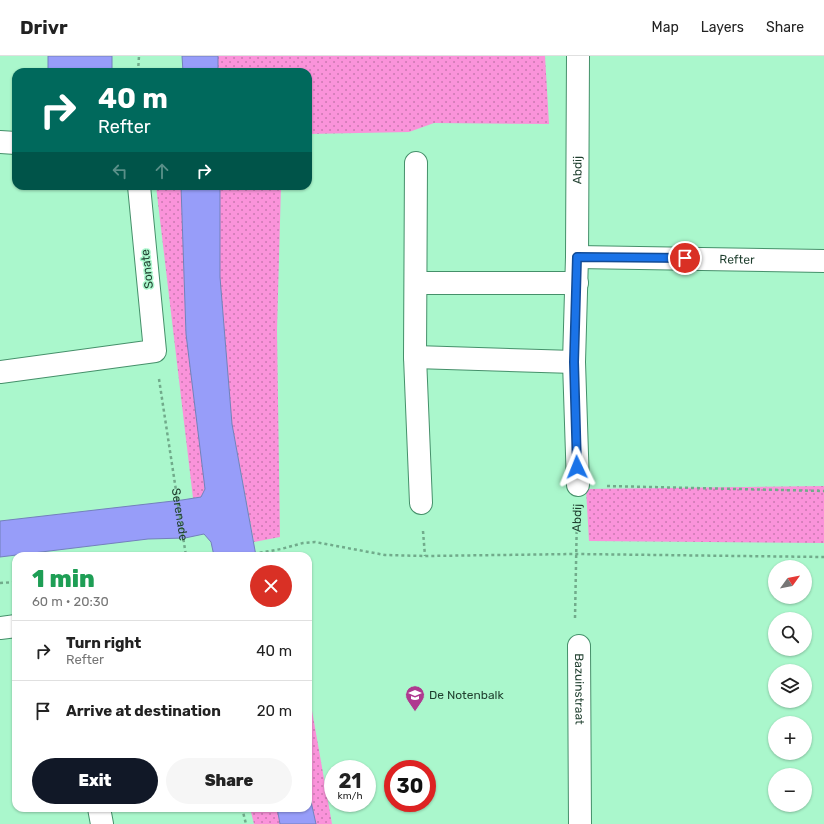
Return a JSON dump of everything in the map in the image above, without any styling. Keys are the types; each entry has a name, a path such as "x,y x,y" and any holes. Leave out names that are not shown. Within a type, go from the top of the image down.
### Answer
{"street":[{"name":"Abdij","path":"578,56 577,284 574,362 578,485"},
{"path":"0,142 12,142"},
{"path":"416,162 415,356 421,503"},
{"name":"Sonate","path":"139,190 155,352"},
{"name":"Refter","path":"577,257 824,261"},
{"path":"416,283 577,284"},
{"path":"0,372 155,352"},
{"path":"415,356 574,362"},
{"path":"0,628 12,626"},
{"name":"Bazuinstraat","path":"579,646 580,824"},
{"path":"100,812 102,824"}],"path":[{"path":"138,68 139,56"},
{"name":"Serenade","path":"155,352 185,552"},
{"path":"578,485 824,491"},
{"name":"Abdij","path":"575,554 578,485"},
{"path":"264,552 303,543 315,542 385,555 425,556 575,554 824,557"},
{"name":"Bazuinstraat","path":"575,554 575,633 579,646"},
{"path":"0,584 12,582"},
{"path":"243,812 246,824"}],"shaded area":[{"path":"218,56 545,56 549,124 434,123 409,132 312,134 312,68 218,68"},
{"path":"156,190 181,190 186,334 205,489 201,497 193,498"},
{"path":"220,190 281,190 277,330 280,537 254,542 232,424 220,277"},
{"path":"824,486 824,543 589,541 586,489"},
{"path":"312,711 324,779 324,812 330,812 332,824 316,824 312,806"},
{"path":"251,812 278,812 280,824 254,824"}],"water":[{"path":"48,56 112,56 112,68 48,68"},
{"path":"182,56 218,56 218,68 183,68"},
{"path":"181,190 220,190 220,277 232,424 255,552 213,552 211,542 204,534 185,538 148,539 41,552 12,552 12,556 0,557 0,521 201,497 205,489 186,334"},
{"path":"312,806 316,824 280,824 278,812 312,812"}],"place":[{"name":"De Notenbalk","path":"415,712"}],"route":[{"path":"577,467 574,362 577,257 685,258"}]}
